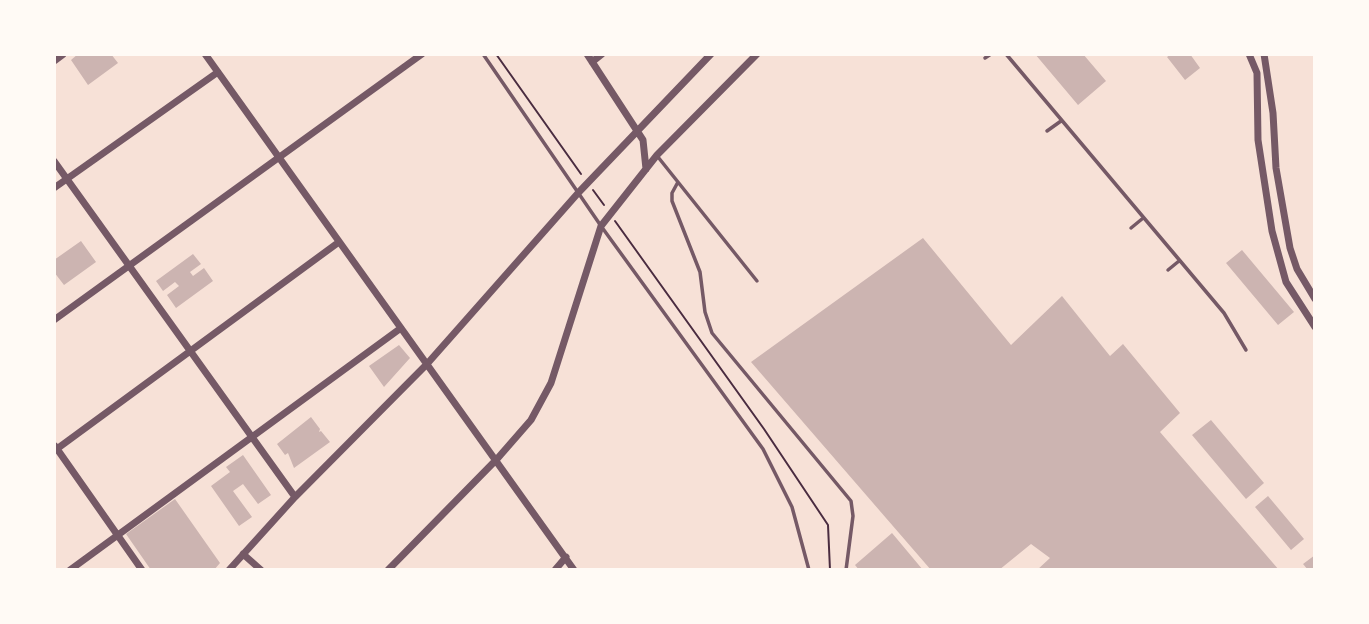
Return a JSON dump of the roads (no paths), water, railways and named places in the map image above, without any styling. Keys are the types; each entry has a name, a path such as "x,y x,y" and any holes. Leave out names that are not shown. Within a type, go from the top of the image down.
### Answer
{"street":[{"path":"54,60 62,54"},
{"path":"205,54 574,570"},
{"path":"54,320 422,54"},
{"path":"587,54 643,140 646,169"},
{"path":"592,62 602,54"},
{"path":"229,570 295,497 427,364 579,192 711,54"},
{"path":"388,570 497,459 531,420 551,383 601,226 657,155 757,54"},
{"path":"1249,54 1257,73 1258,140 1272,231 1286,282 1315,327"},
{"path":"1264,54 1273,113 1276,168 1290,248 1315,299"},
{"path":"54,188 218,72"},
{"path":"54,161 295,497"},
{"path":"142,570 55,448 339,242"},
{"path":"70,570 401,328"},
{"path":"243,554 261,570"},
{"path":"555,570 566,558"}],"lane":[{"path":"483,54 601,226 764,449 792,507 809,570"},
{"path":"985,58 990,54"},
{"path":"1006,54 1224,313 1246,351"},
{"path":"1047,131 1061,121"},
{"path":"657,155 757,281"},
{"path":"678,182 672,193 672,201 700,272 705,312 712,333 851,501 853,516 846,570"},
{"path":"1131,228 1143,218"},
{"path":"1168,270 1179,261"}]}
